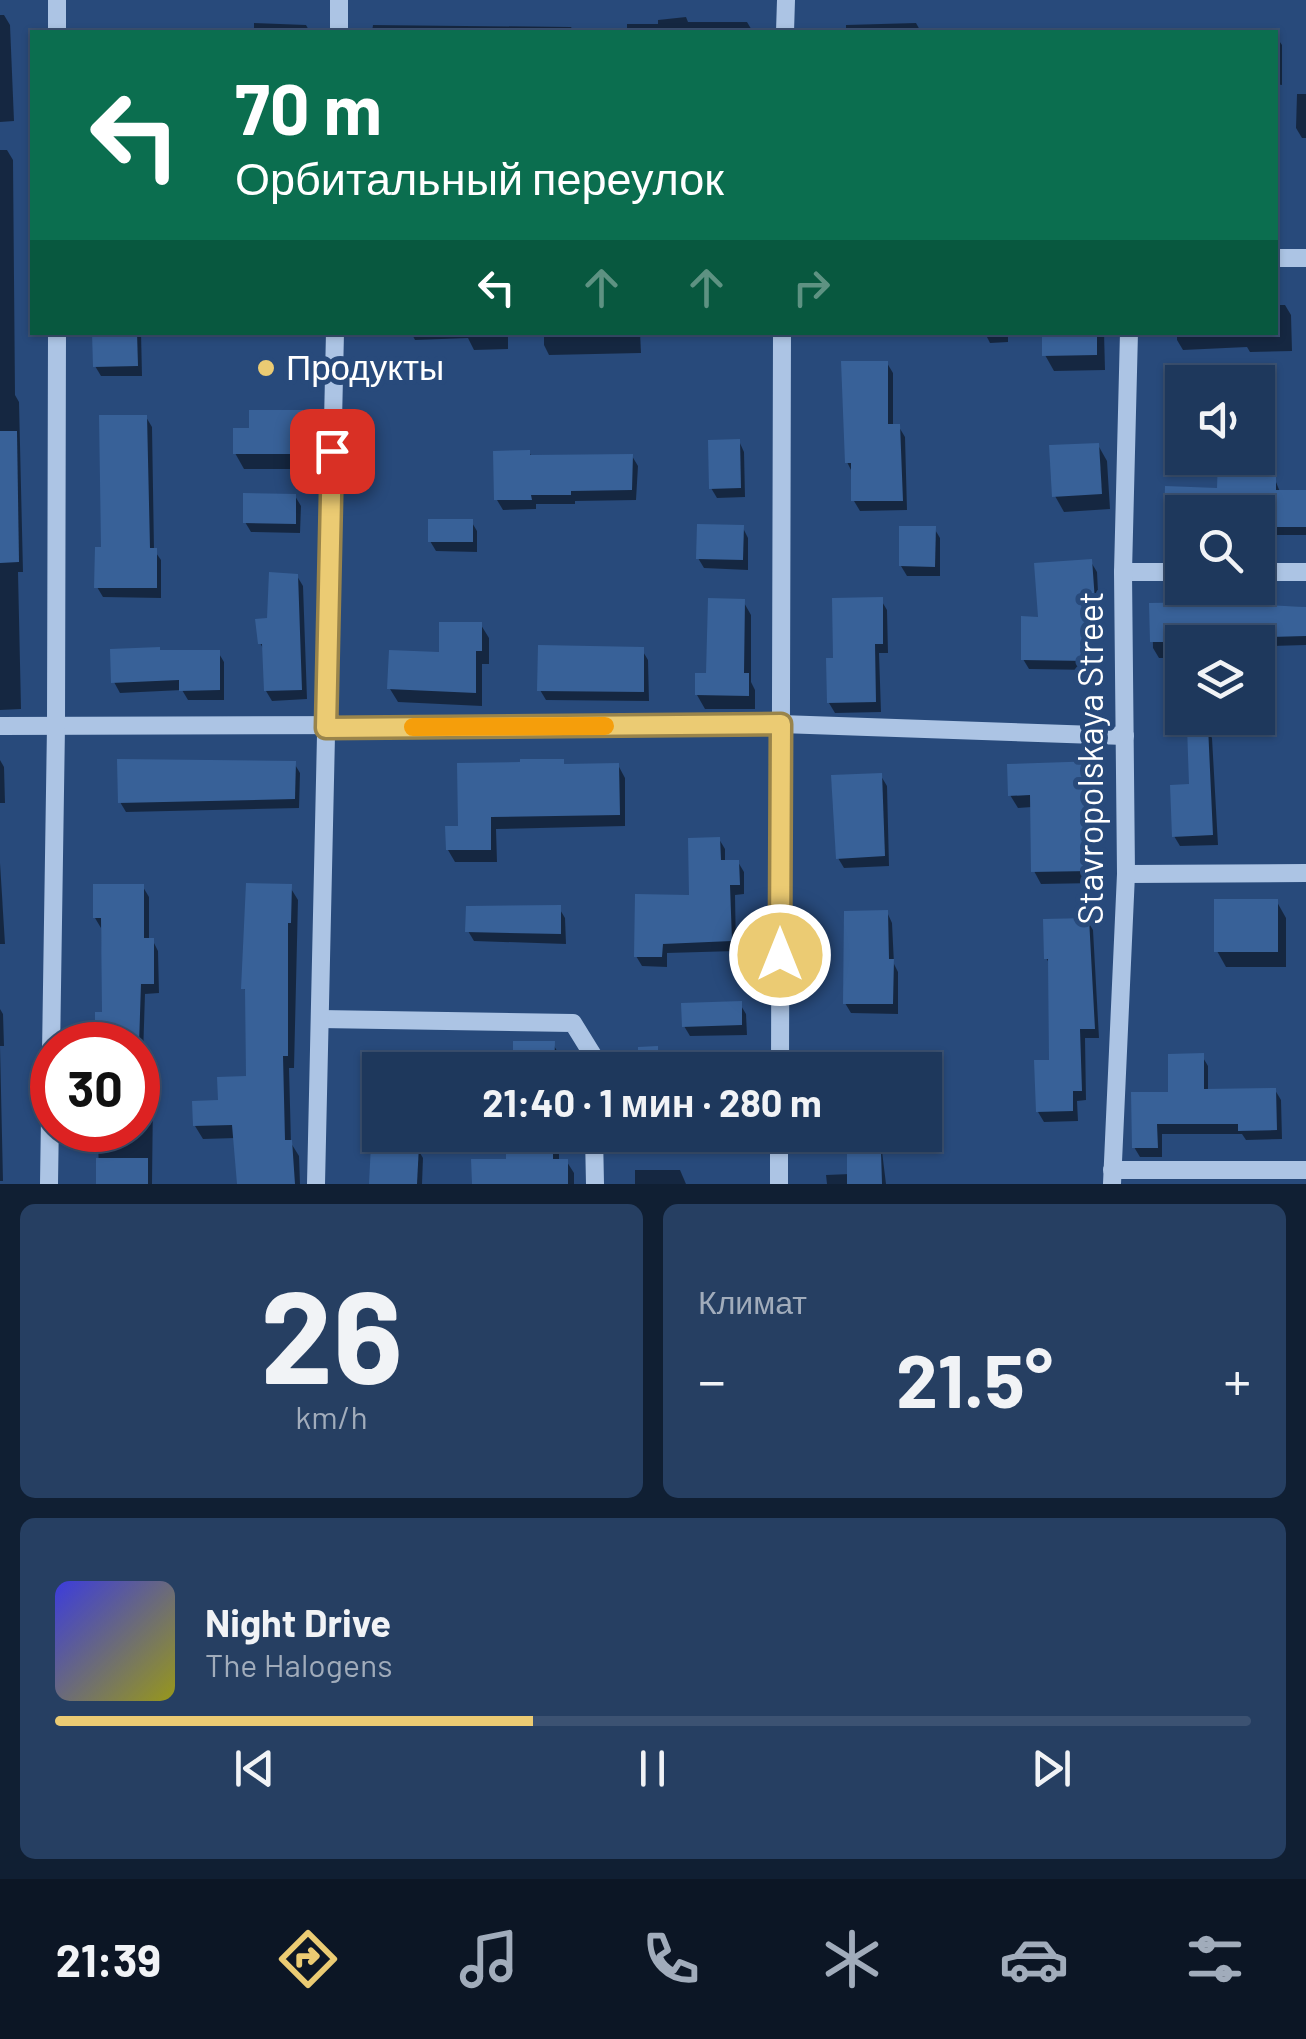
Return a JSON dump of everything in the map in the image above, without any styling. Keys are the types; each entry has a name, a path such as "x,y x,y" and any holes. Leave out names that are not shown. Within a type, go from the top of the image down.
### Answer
{"street":[{"path":"57,0 57,30"},
{"path":"339,0 339,30"},
{"path":"785,30 786,0"},
{"path":"1278,258 1306,258"},
{"path":"49,1184 57,335"},
{"path":"316,1184 334,335"},
{"path":"780,1052 782,335"},
{"name":"Stavropolskaya Street","path":"1112,1177 1126,874 1123,572 1129,335"},
{"path":"1123,572 1165,572"},
{"path":"1275,572 1306,572"},
{"path":"0,726 781,724 1125,736"},
{"path":"1126,874 1306,872"},
{"path":"320,1019 573,1023 591,1052"},
{"path":"594,1152 595,1184"},
{"path":"779,1184 780,1152"},
{"path":"1112,1177 1306,1170"}],"building":[{"path":"92,335 137,335 138,366 93,367"},
{"path":"1042,335 1097,335 1097,355 1042,356"},
{"path":"841,361 888,361 888,424 900,424 903,501 851,501 851,463 845,463"},
{"path":"249,410 303,410 303,437 292,437 292,454 233,454 233,428 249,428"},
{"path":"99,415 147,415 150,548 157,548 157,588 94,588 95,547 101,547"},
{"path":"0,431 17,431 19,562 0,563"},
{"path":"740,439 741,488 709,489 708,440"},
{"path":"1099,443 1102,494 1052,497 1049,445"},
{"path":"530,450 530,455 633,454 632,490 571,491 571,495 531,495 532,500 494,500 493,451"},
{"path":"1217,475 1276,475 1276,490 1306,490 1306,527 1275,527 1275,495 1165,495 1164,524 1165,486 1217,488"},
{"path":"243,493 296,494 296,524 243,523"},
{"path":"428,519 473,519 473,542 428,542"},
{"path":"697,524 744,525 743,560 696,559"},
{"path":"899,526 936,526 935,567 899,566"},
{"path":"1092,559 1095,601 1090,602 1089,661 1021,660 1021,616 1038,617 1034,563"},
{"path":"269,572 298,574 302,690 264,691 262,644 258,644 255,619 267,618"},
{"path":"883,597 883,644 875,644 876,702 827,703 826,658 833,658 832,598"},
{"path":"708,598 745,599 744,673 749,673 749,696 695,695 695,673 706,673"},
{"path":"1149,603 1306,607 1306,636 1275,637 1275,625 1165,625 1165,642 1150,642"},
{"path":"439,622 482,622 482,651 476,651 476,693 387,689 389,650 439,652"},
{"path":"538,645 644,647 644,692 537,691"},
{"path":"110,649 220,650 220,690 179,691 179,680 111,683"},
{"path":"1187,735 1208,735 1213,835 1172,837 1170,785 1189,784"},
{"path":"117,759 296,761 295,799 118,803"},
{"path":"564,759 564,764 619,763 620,815 491,817 491,850 446,850 445,826 458,826 457,763"},
{"path":"1097,761 1097,794 1089,794 1090,871 1031,872 1030,795 1008,796 1007,764"},
{"path":"882,773 885,856 836,859 831,775"},
{"path":"720,837 721,860 739,860 740,885 730,885 732,941 663,944 662,957 634,957 635,894 689,895 688,838"},
{"path":"246,883 292,884 288,923 288,1056 283,1056 285,1140 292,1140 295,1184 237,1184 232,1125 193,1126 192,1101 218,1100 217,1077 246,1076 245,989 241,989"},
{"path":"93,884 144,884 144,938 154,938 154,984 141,984 140,1022 95,1022 95,1012 102,1012 101,918 93,918"},
{"path":"1214,899 1278,899 1278,952 1214,952"},
{"path":"561,905 561,934 465,932 466,906"},
{"path":"888,910 889,959 894,959 893,1004 843,1004 844,911"},
{"path":"1089,918 1095,1029 1080,1029 1082,1091 1073,1091 1073,1111 1036,1112 1034,1060 1049,1060 1048,959 1044,959 1043,919"},
{"path":"742,1001 742,1025 682,1027 681,1003"},
{"path":"513,1041 555,1041 555,1052 513,1052"},
{"path":"658,1046 658,1052 638,1052 638,1047"},
{"path":"1204,1053 1204,1089 1276,1088 1277,1130 1238,1131 1238,1124 1157,1124 1158,1148 1132,1148 1131,1092 1168,1092 1168,1054"},
{"path":"371,1152 419,1152 417,1184 369,1184"},
{"path":"506,1152 553,1152 553,1159 568,1159 568,1184 472,1184 471,1159 506,1159"},
{"path":"847,1152 881,1152 882,1184 847,1184"},
{"path":"96,1158 148,1158 148,1184 96,1184"}],"slow traffic":[{"path":"413,727 605,726"}],"place":[{"name":"Продукты","path":"266,368"}],"route":[{"path":"332,451 326,728 781,724 780,955"}]}
